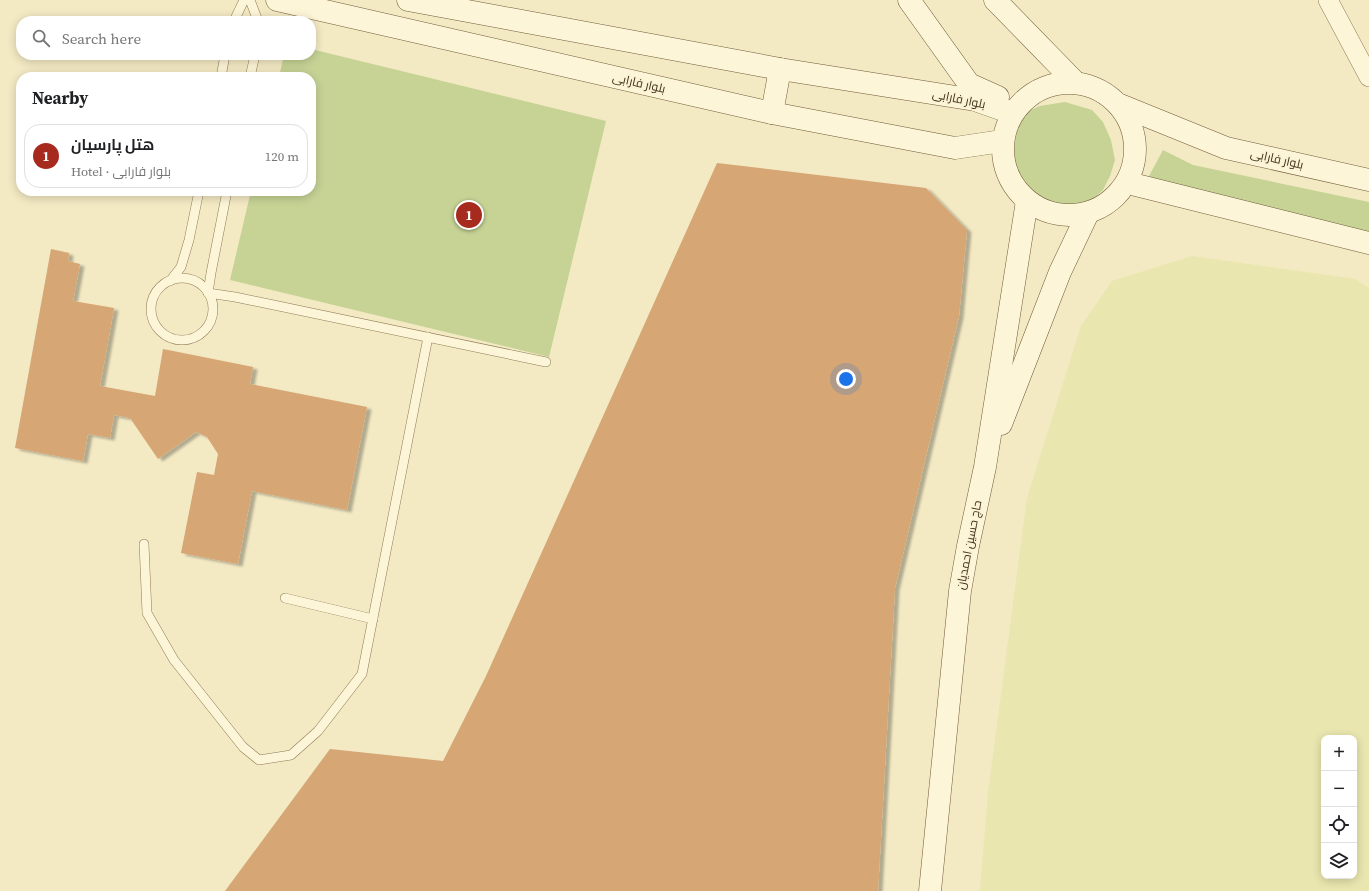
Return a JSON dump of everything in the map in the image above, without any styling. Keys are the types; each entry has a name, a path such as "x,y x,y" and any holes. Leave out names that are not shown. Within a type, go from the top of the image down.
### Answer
{"main road":[{"name":"بلوار فارابی","path":"277,0 772,114 955,148 1002,141"},
{"name":"بلوار فارابی","path":"408,0 780,69 975,100 1015,110"},
{"path":"909,0 970,84 1015,110"},
{"path":"995,0 1075,82"},
{"path":"772,114 780,69"},
{"path":"1075,82 1100,89 1120,105 1136,146 1134,165 1128,183 1111,202 1088,213 1056,215 1027,201 1007,174 1002,141 1006,127 1015,110 1043,86 1075,82"},
{"name":"بلوار فارابی","path":"1120,105 1226,148 1369,180"},
{"path":"1128,183 1369,243"},
{"name":"حاج حسین احمدیان","path":"930,891 960,591 985,467 1027,201"},
{"path":"985,467 1060,272 1088,213"}],"street":[{"path":"1328,0 1369,77"}],"lane":[{"path":"236,16 244,0"},
{"path":"250,0 256,16"},
{"path":"222,72 224,60"},
{"path":"251,72 254,60"},
{"path":"170,281 181,267 189,240 197,196"},
{"path":"226,196 208,293 212,309 211,319 206,328 199,335 189,339 179,340 169,338 160,332 154,324 151,314 151,304 155,294 161,286 179,278 189,279 198,283 208,293 235,297 546,362"},
{"path":"144,544 148,613 174,660 244,747 258,760 291,755 318,731 362,674 428,337"},
{"path":"285,598 373,619"}],"shaded area":[{"path":"1192,256 1355,279 1369,288 1369,891 980,891 988,793 1027,498 1081,326 1112,281"}],"green space":[{"path":"316,50 606,121 549,357 230,280 250,196 316,196 316,72 280,72 283,60 316,60"},
{"path":"1065,102 1092,110 1103,122 1111,140 1115,160 1110,176 1103,190 1093,199 1074,207 1057,209 1036,202 1015,186 1007,159 1007,135 1019,115 1040,106"},
{"path":"1163,150 1193,165 1369,202 1369,233 1148,178"}],"building":[{"path":"717,163 926,188 967,230 959,316 895,588 878,891 225,891 330,749 443,761 486,676"},
{"path":"51,249 69,253 68,261 80,264 73,301 114,308 100,386 155,396 163,349 253,367 250,384 367,407 347,510 252,491 238,564 181,553 197,472 214,475 218,454 207,437 196,432 158,459 130,418 114,415 110,438 88,434 83,461 15,448"}],"place":[{"name":"هتل پارسیان","path":"469,215"}]}
